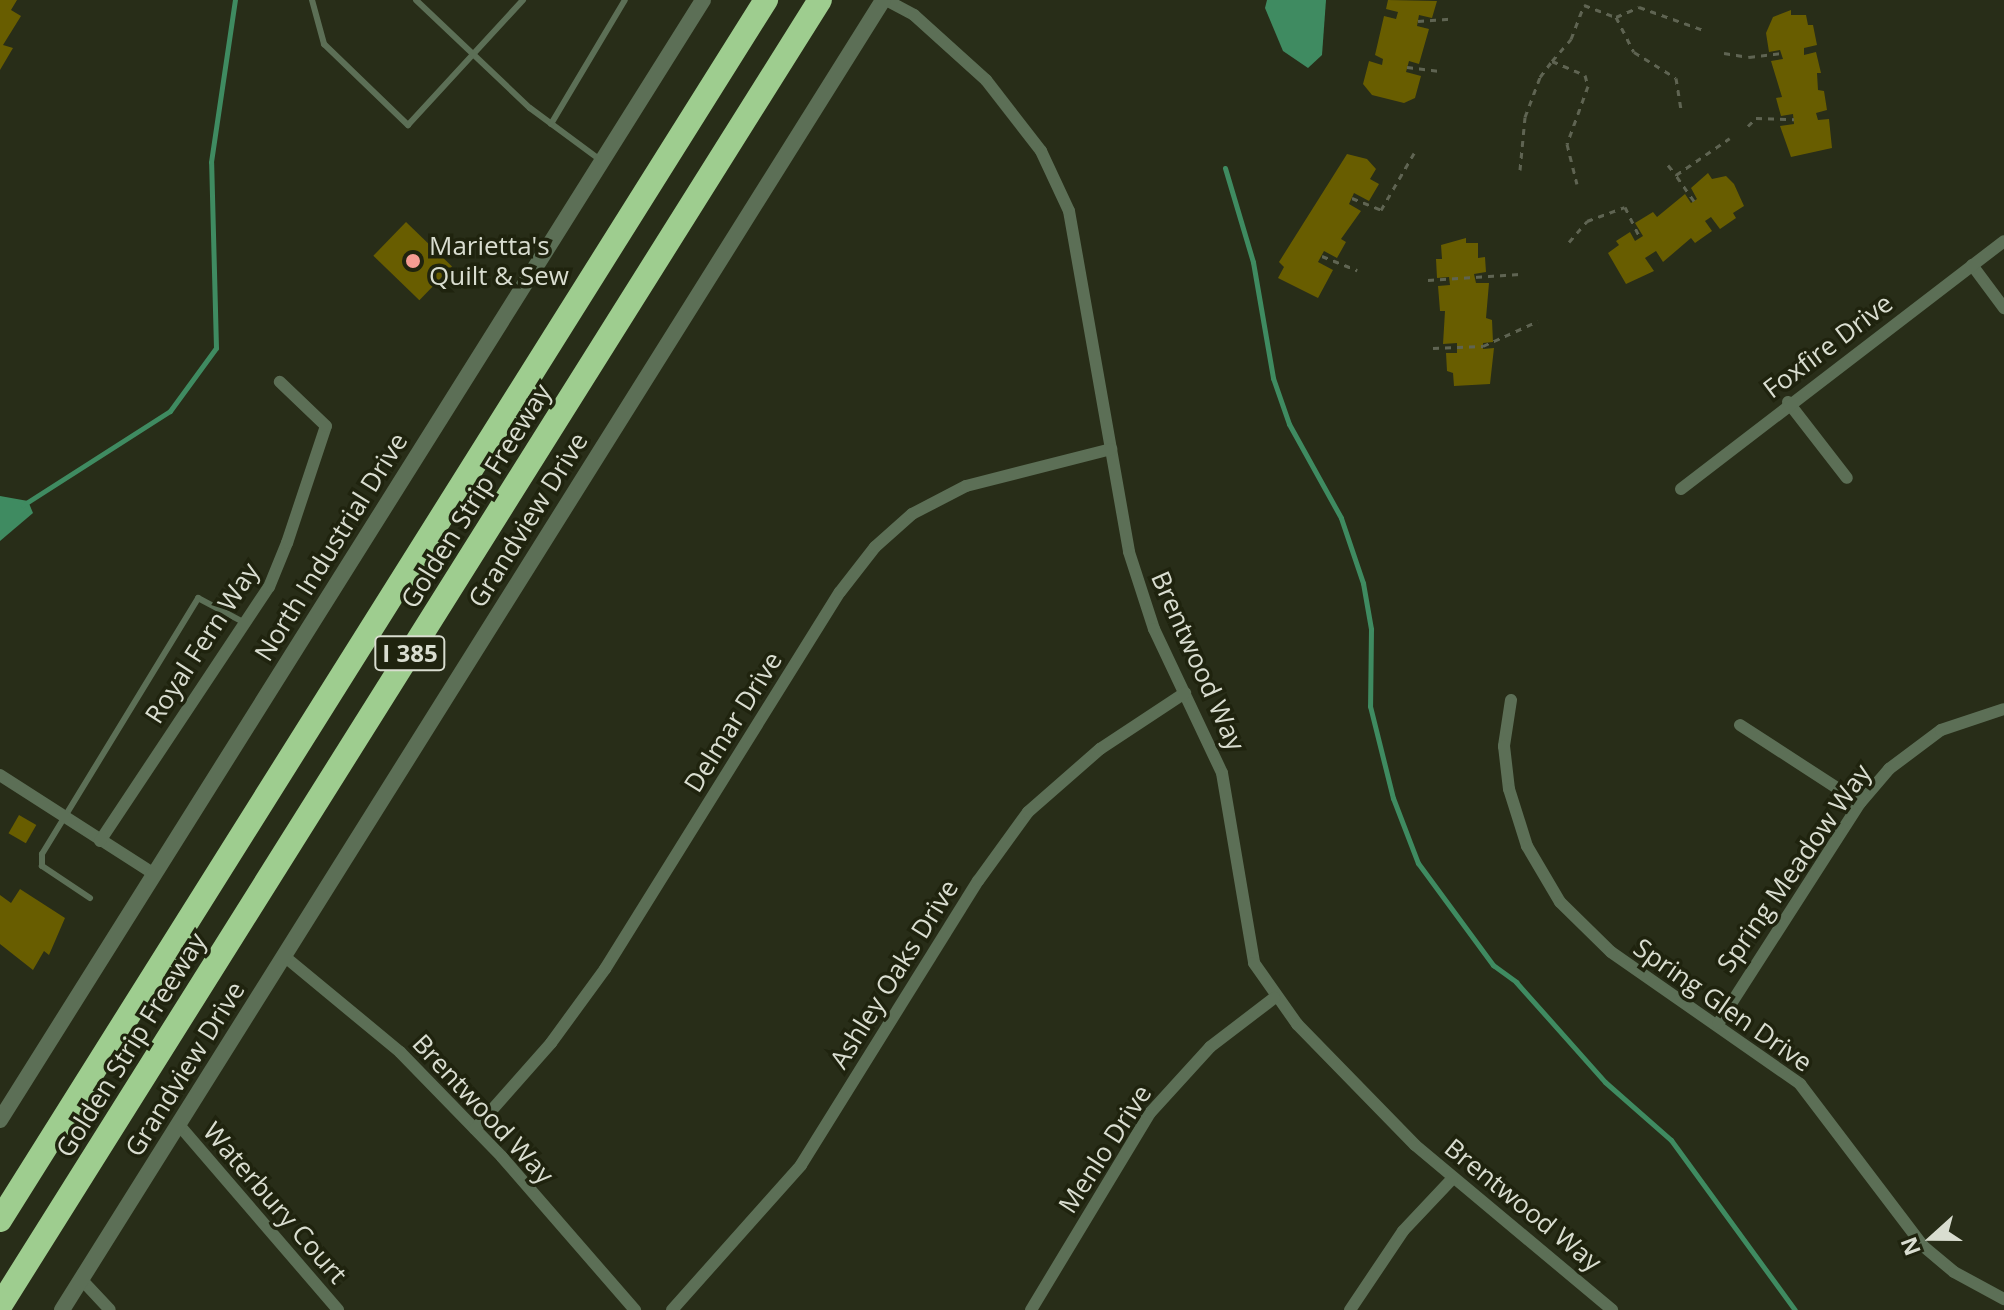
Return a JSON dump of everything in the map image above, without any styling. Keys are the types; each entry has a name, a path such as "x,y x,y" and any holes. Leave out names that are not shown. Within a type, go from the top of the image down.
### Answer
{"highway":[{"name":"Golden Strip Freeway","path":"0,1220 766,0"},
{"name":"Golden Strip Freeway","path":"0,1306 820,0"}],"street":[{"name":"North Industrial Drive","path":"0,1120 703,0"},
{"name":"Brentwood Way","path":"885,0 914,15 986,80 1055,175 1082,264 1111,449 1140,592 1222,773 1246,935 1274,998 1452,1179 1572,1272 1612,1310"},
{"name":"Grandview Drive","path":"62,1310 885,0"},
{"name":"Foxfire Drive","path":"1681,489 1788,402 2004,241"},
{"path":"1972,265 2004,308"},
{"name":"Royal Fern Way","path":"100,841 269,587 287,543 326,426 280,382"},
{"path":"1788,402 1847,478"},
{"name":"Delmar Drive","path":"475,1129 551,1043 605,969 840,592 875,547 912,514 966,486 1111,449"},
{"name":"Ashley Oaks Drive","path":"672,1310 801,1165 978,881 1028,812 1100,749 1185,693"},
{"name":"Spring Glen Drive","path":"1511,700 1504,746 1509,789 1542,875 1585,930 1611,952 1718,1024 1812,1096 1923,1246 1954,1272 2004,1299"},
{"name":"Spring Meadow Way","path":"1718,1024 1860,803 1889,769 1926,739 2004,709"},
{"path":"1740,725 1860,803"},
{"path":"0,775 154,874"},
{"name":"Brentwood Way","path":"284,956 400,1052 475,1129 635,1310"},
{"name":"Menlo Drive","path":"1031,1310 1150,1113 1210,1047 1274,998"},
{"name":"Waterbury Court","path":"179,1125 338,1310"},
{"path":"1350,1310 1403,1231 1452,1179"},
{"path":"81,1279 110,1310"}],"lane":[{"path":"312,0 324,44 408,125 523,0"},
{"path":"416,0 551,124 602,162"},
{"path":"551,124 625,0"},
{"path":"90,898 42,866 42,854 198,598 245,623"}],"path":[{"path":"1579,0 1584,5 1616,17 1634,52 1676,78 1681,111"},
{"path":"1520,170 1525,117 1540,77 1571,39 1584,5"},
{"path":"1616,17 1639,7 1706,31"},
{"path":"1418,21 1450,19"},
{"path":"1724,53 1749,57 1781,53"},
{"path":"1552,61 1585,75 1588,86 1567,144 1577,184"},
{"path":"1407,67 1438,71"},
{"path":"1748,126 1756,118 1794,119"},
{"path":"1676,175 1730,138"},
{"path":"1352,198 1381,210 1414,153"},
{"path":"1668,165 1694,201"},
{"path":"1569,242 1587,221 1625,207 1640,238"},
{"path":"1322,256 1357,270"},
{"path":"1428,280 1520,274"},
{"path":"1433,348 1483,346 1538,321"}],"shaded area":[{"path":"1267,0 1326,0 1322,55 1308,68 1283,51 1265,8"},
{"path":"0,496 28,501 33,513 0,541"}],"building":[{"path":"0,0 17,0 11,10 21,16 3,45 13,48 0,70"},
{"path":"1388,0 1437,1 1432,18 1419,15 1417,26 1429,29 1419,64 1409,61 1406,72 1421,76 1415,98 1404,103 1372,95 1363,84 1369,61 1382,65 1383,59 1375,55 1384,16 1396,19 1398,12 1386,9"},
{"path":"1791,10 1791,15 1806,15 1808,25 1813,25 1817,45 1804,48 1804,55 1816,52 1821,73 1817,73 1818,90 1824,91 1827,110 1816,113 1818,120 1829,119 1832,148 1791,157 1780,126 1794,124 1793,114 1781,116 1776,98 1782,97 1771,61 1783,59 1780,50 1769,52 1766,33 1773,17"},
{"path":"1347,154 1367,159 1376,169 1370,179 1379,184 1369,201 1354,193 1349,204 1361,211 1341,239 1346,242 1337,258 1324,251 1318,262 1333,270 1318,298 1278,278 1284,267 1279,262"},
{"path":"1708,173 1712,179 1726,176 1734,184 1744,206 1733,213 1736,218 1720,229 1711,217 1705,221 1712,231 1695,243 1691,238 1663,262 1656,251 1645,258 1654,271 1626,284 1608,253 1619,245 1616,241 1630,232 1635,241 1643,236 1635,223 1653,212 1657,217 1685,194 1691,203 1697,199 1691,188"},
{"name":"Marietta's Quilt & Sew","path":"406,222 452,266 419,300 373,256"},
{"path":"1466,238 1466,243 1478,243 1478,258 1485,257 1486,272 1474,274 1476,283 1489,283 1486,318 1492,320 1493,342 1483,343 1483,349 1494,348 1490,384 1454,386 1453,373 1447,371 1446,353 1457,353 1457,343 1443,344 1445,311 1440,311 1438,286 1450,285 1449,277 1437,278 1436,259 1442,259 1441,245"},
{"path":"19,815 36,825 26,843 8,833"},
{"path":"20,889 65,918 49,955 44,951 33,970 0,944 0,895 11,903"}],"waterway":[{"path":"23,505 170,411 216,348 211,162 235,0"},
{"path":"1225,168 1253,262 1273,378 1289,424 1341,518 1363,583 1371,629 1370,706 1393,798 1418,863 1493,965 1516,982 1605,1082 1671,1140 1795,1310"}],"place":[{"name":"Marietta's Quilt & Sew","path":"413,261"}]}
